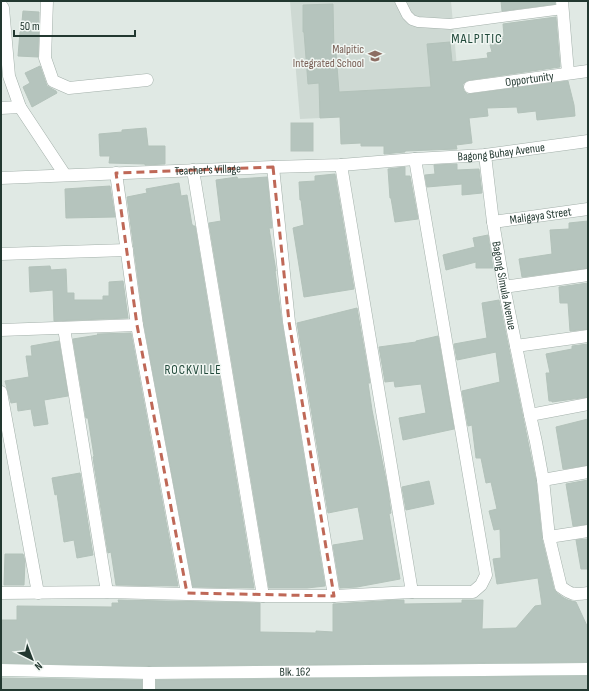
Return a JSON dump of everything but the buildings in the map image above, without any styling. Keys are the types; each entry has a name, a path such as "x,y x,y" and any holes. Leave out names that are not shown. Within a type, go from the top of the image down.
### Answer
{"street":[{"path":"47,1 45,58 53,81 70,88 147,80"},
{"path":"1,5 3,8 9,76 20,107 65,175"},
{"path":"562,5 568,73"},
{"name":"Opportunity","path":"470,88 588,71"},
{"path":"1,108 20,107"},
{"name":"Bagong Buhay Avenue","path":"415,159 485,155 588,141"},
{"name":"Bagong Simula Avenue","path":"485,155 493,222 504,287 536,442 550,537 561,587 570,593 588,593"},
{"path":"1,593 106,592 263,596 334,596 412,592 473,592 481,585 486,575 415,159"},
{"name":"Teacher's Village","path":"1,178 342,165 415,159"},
{"path":"342,165 412,592"},
{"path":"274,167 289,322 334,596"},
{"path":"193,170 263,596"},
{"path":"116,173 137,325 186,593"},
{"name":"Maligaya Street","path":"493,222 588,209"},
{"path":"1,254 127,250"},
{"path":"504,287 588,275"},
{"path":"1,330 137,325"},
{"path":"64,328 106,592"},
{"path":"516,346 588,336"},
{"path":"1,392 38,593"},
{"path":"530,414 588,404"},
{"path":"542,480 588,472"},
{"path":"550,537 588,530"},
{"name":"Blk. 162","path":"1,670 149,673 588,669"},
{"path":"149,673 149,690"}],"lane":[{"path":"400,1 407,15 412,20 418,22 450,24 562,5"}],"highlighted area":[{"path":"273,167 289,322 334,596 187,593 137,325 116,173"}],"shaded area":[{"name":"Malpitic Integrated School","path":"290,1 451,1 461,111 300,119"}],"place":[{"name":"Malpitic Integrated School","path":"375,56"}],"district":[{"name":"MALPITIC","path":"477,38"},
{"name":"ROCKVILLE","path":"193,369"}]}
